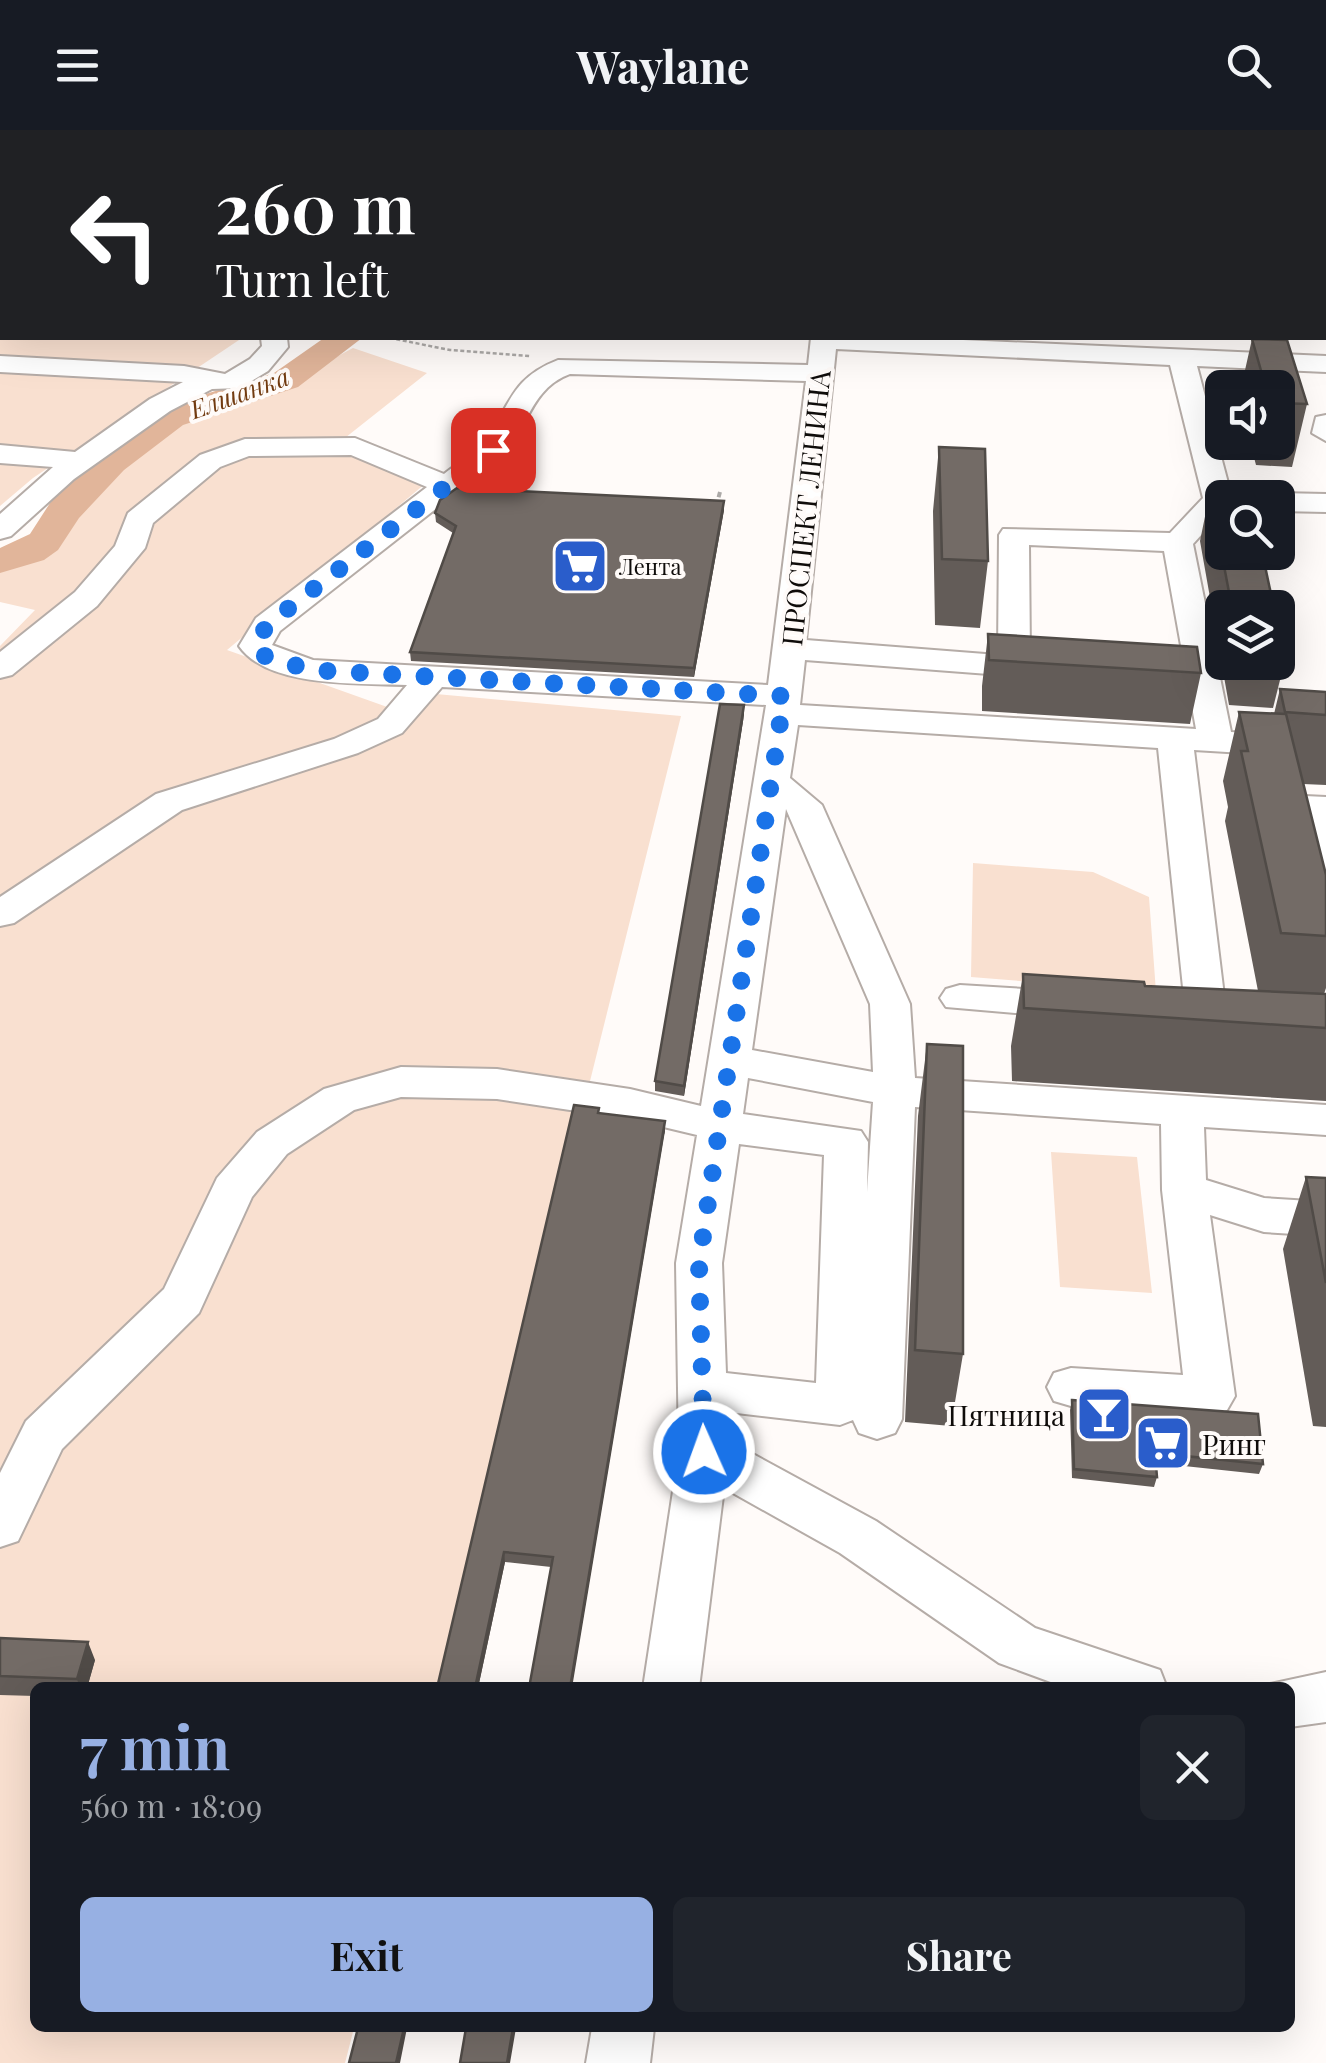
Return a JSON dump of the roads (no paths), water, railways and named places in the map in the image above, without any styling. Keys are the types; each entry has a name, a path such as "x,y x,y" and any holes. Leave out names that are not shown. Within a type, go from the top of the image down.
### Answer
{"street":[{"path":"0,364 184,374 230,382 259,365 275,347 274,340"},
{"path":"1326,364 822,351 567,366 546,374 526,392 493,450 267,625 255,646 265,656 310,670 783,705 1175,740 1326,748"},
{"name":"ПРОСПЕКТ ЛЕНИНА","path":"672,1682 704,1452 699,1263 783,705 822,351"},
{"path":"1182,358 1215,480"},
{"path":"0,530 81,461 160,405 207,381"},
{"path":"1326,423 1326,433"},
{"path":"0,668 86,599 130,548 139,519 210,461 244,448 355,446 446,485 496,480"},
{"path":"0,454 81,461"},
{"path":"1295,502 1326,503"},
{"path":"1014,666 1014,535 1178,543 1205,515"},
{"path":"1178,543 1216,742"},
{"path":"789,649 1071,669"},
{"path":"1165,674 1203,676"},
{"path":"0,914 168,802 346,746 390,726 432,678"},
{"path":"960,998 1206,1012 1175,740"},
{"path":"772,782 804,804 890,1004 895,1091 878,1419"},
{"path":"1326,808 1305,807 1326,912"},
{"path":"729,1060 895,1091 1326,1120"},
{"path":"0,1525 44,1434 182,1300 232,1189 272,1143 339,1099 401,1082 496,1084 630,1104 720,1126 846,1142 840,1406 702,1390"},
{"path":"1071,1388 1210,1396 1184,1190 1182,1112"},
{"path":"1184,1190 1264,1215 1326,1219"},
{"path":"704,1452 858,1537 906,1574 1018,1646 1123,1682"},
{"path":"1295,1701 1326,1697"},
{"path":"618,2063 622,2032"}],"waterway":[{"name":"Елшанка","path":"0,561 30,552 44,542 64,511 111,462 170,417 286,380 342,340"}],"place":[{"name":"Лента","path":"580,566"},
{"name":"Пятница","path":"1104,1414"},
{"name":"Ринг","path":"1163,1443"}]}
